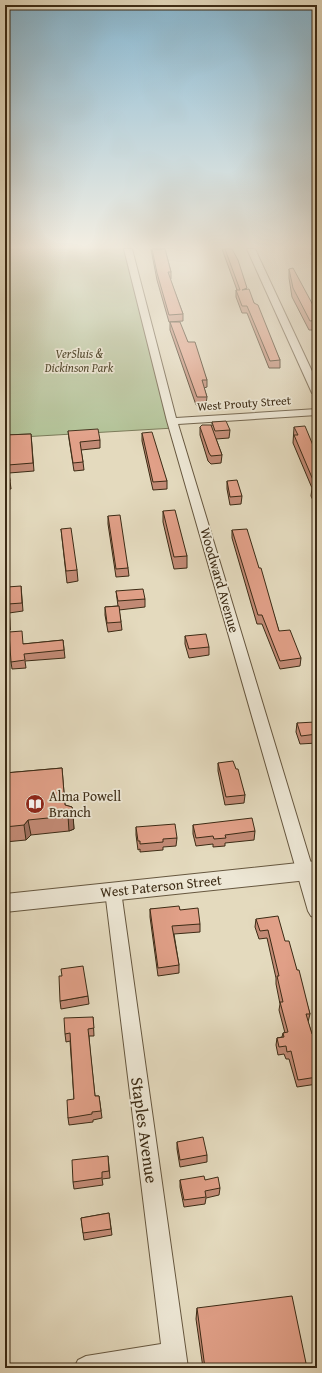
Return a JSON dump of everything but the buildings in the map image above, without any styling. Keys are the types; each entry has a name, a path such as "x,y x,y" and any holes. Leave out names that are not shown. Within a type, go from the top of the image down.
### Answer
{"street":[{"name":"Woodward Avenue","path":"145,313 172,421 311,871 317,911"},
{"path":"281,313 317,393"},
{"name":"West Prouty Street","path":"172,421 317,412"},
{"name":"West Paterson Street","path":"5,903 311,871"},
{"name":"Staples Avenue","path":"113,891 175,1361"},
{"path":"86,1368 175,1361"}],"green space":[{"name":"VerSluis & Dickinson Park","path":"5,313 144,313 174,428 5,438"}],"place":[{"name":"Alma Powell Branch","path":"35,804"}]}
